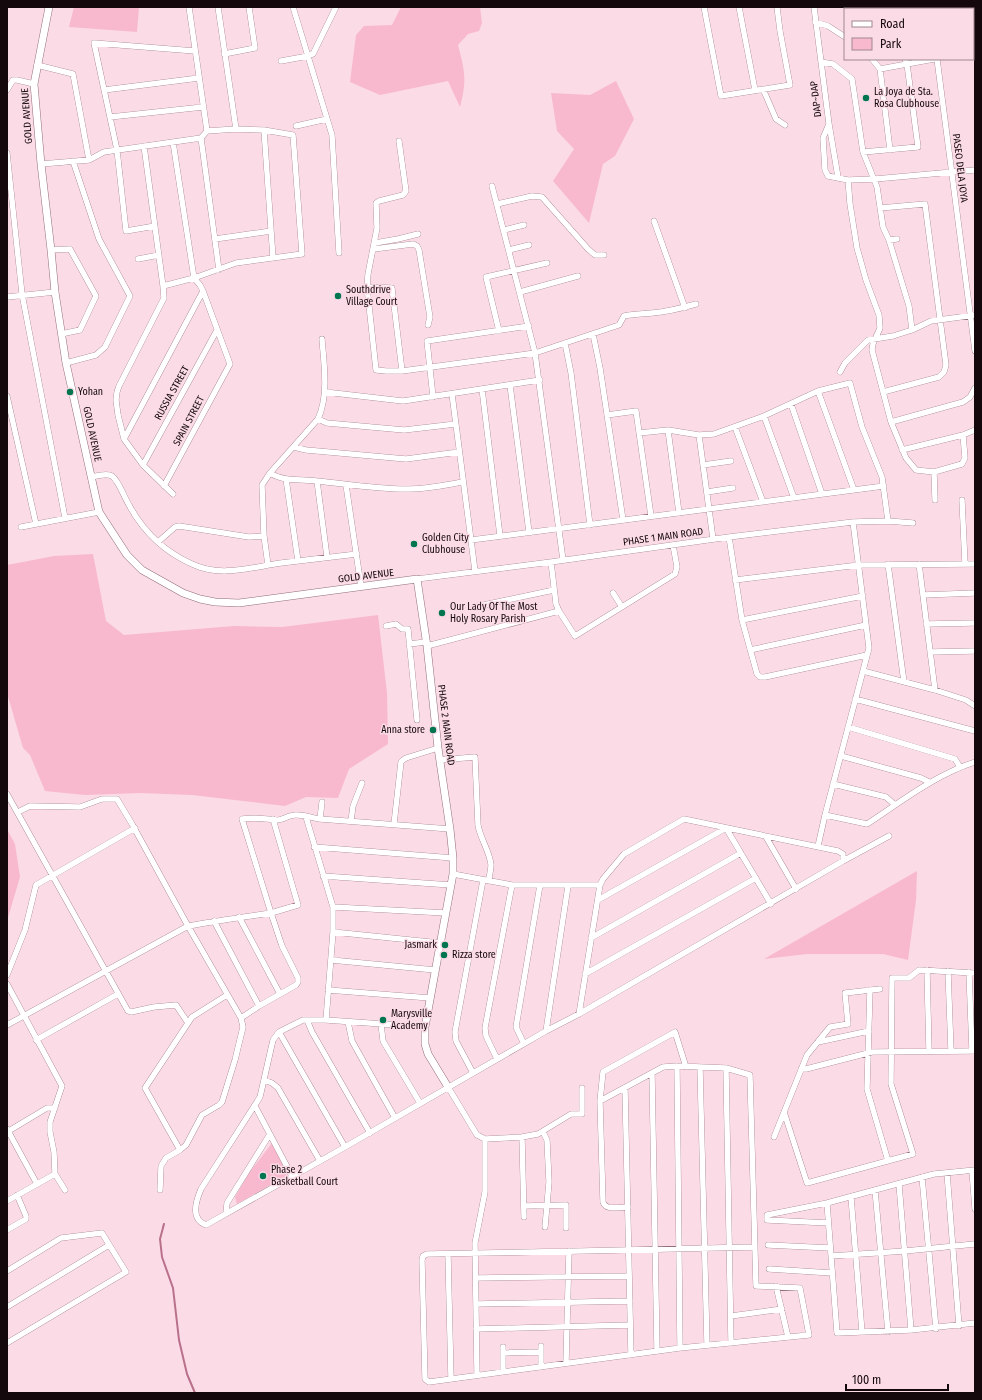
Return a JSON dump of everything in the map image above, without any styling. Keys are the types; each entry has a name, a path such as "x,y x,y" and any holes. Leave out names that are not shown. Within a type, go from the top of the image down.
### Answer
{"street":[{"name":"GOLD AVENUE","path":"49,7 34,84 40,164 61,334 99,512 127,555 142,570 183,593 200,599 215,602 240,603 417,579"},
{"path":"189,7 207,132"},
{"path":"218,7 236,129"},
{"path":"224,54 255,48 249,7"},
{"path":"293,7 332,135 339,253"},
{"path":"281,60 313,54 336,7"},
{"path":"704,7 721,96 790,85 777,7"},
{"path":"739,7 755,90"},
{"name":"DAP~DAP","path":"814,7 829,124 838,177"},
{"path":"815,22 828,26 844,36"},
{"path":"155,226 126,231 117,150 94,43 195,51"},
{"path":"873,60 880,69 890,150"},
{"path":"880,69 906,62 925,60"},
{"name":"PASEO DELA JOYA","path":"937,60 972,315 975,351"},
{"path":"821,62 833,64 852,79 863,152 875,179 883,227 889,240 909,306 912,330"},
{"path":"863,152 918,147 906,62"},
{"path":"37,65 73,74 89,160"},
{"path":"104,90 199,78"},
{"path":"7,90 13,80 34,84"},
{"path":"763,89 776,119 785,125"},
{"path":"110,117 203,107"},
{"path":"296,126 327,119"},
{"path":"829,124 822,138 825,170 828,176 848,180 875,179 975,170"},
{"path":"40,164 89,160 104,152 201,138 207,132 236,129 264,130 293,135 299,197 302,254 236,263 194,278 163,286"},
{"path":"264,130 273,258"},
{"path":"201,138 219,270"},
{"path":"399,141 406,191 403,195 376,203 377,228 375,246 368,274 376,370 402,371 535,353 619,325 623,321 624,316 685,308 696,304"},
{"path":"173,142 194,278 203,290 217,330"},
{"path":"144,146 164,298 117,392 118,415 124,439 143,465 173,494"},
{"path":"7,153 22,294 64,518"},
{"path":"66,363 96,355 104,348 130,296 99,239 74,161"},
{"path":"848,180 857,248 866,280 879,315 880,328 872,350 891,422 902,450 906,458 916,470 934,472 962,464 965,458 963,435"},
{"path":"492,186 535,353 540,380 564,560"},
{"path":"497,204 532,196 542,197 588,249 595,255 604,255"},
{"path":"880,208 925,204 946,365 944,372 939,377 883,392"},
{"path":"654,221 685,308"},
{"path":"504,230 524,225"},
{"path":"215,239 271,231"},
{"path":"375,246 418,234"},
{"path":"889,240 897,239"},
{"path":"375,246 413,244 417,246 419,250 430,317 428,324"},
{"path":"509,250 529,245"},
{"path":"51,250 70,249 96,296 80,330 61,334"},
{"path":"138,259 159,255"},
{"path":"499,331 486,277 547,263"},
{"path":"520,292 578,276"},
{"path":"368,287 392,288 402,371"},
{"path":"124,439 203,290"},
{"path":"7,297 22,294 55,292"},
{"path":"840,372 845,362 868,340 893,336 912,330 931,321 972,315"},
{"path":"433,397 427,341 528,326"},
{"name":"SPAIN STREET","path":"164,486 230,364 217,330"},
{"name":"RUSSIA STREET","path":"143,465 217,330"},
{"path":"593,334 623,520"},
{"path":"268,565 264,536 262,485 270,473 318,419 321,413 325,392 322,339"},
{"path":"565,343 571,373 590,525"},
{"path":"325,392 403,401 540,380"},
{"path":"640,433 668,430 699,435 714,434 764,416 818,391 850,383 862,427 882,477 888,521"},
{"path":"510,385 529,532"},
{"path":"891,422 963,402 970,397 975,388"},
{"path":"482,389 500,536"},
{"path":"818,391 854,490"},
{"path":"452,394 475,571"},
{"path":"7,396 36,524"},
{"path":"791,404 822,494"},
{"path":"607,415 636,411 651,516"},
{"path":"764,416 794,498"},
{"path":"318,419 327,423 404,430 456,424"},
{"path":"735,427 763,502"},
{"path":"668,430 680,512"},
{"path":"902,450 963,435 975,430"},
{"path":"699,435 713,539"},
{"path":"294,447 306,450 406,459 459,452"},
{"path":"703,465 731,462"},
{"path":"934,472 935,500"},
{"path":"270,473 277,477 286,479 407,489 463,482"},
{"path":"91,477 107,475 112,476 121,489 129,506 147,531 158,542 169,551 192,564 208,570 234,572 268,565 357,554"},
{"path":"286,479 298,561"},
{"path":"317,481 327,557"},
{"path":"346,485 361,586"},
{"path":"471,540 884,486"},
{"path":"707,492 733,488"},
{"path":"962,500 965,564"},
{"path":"21,527 99,512"},
{"name":"PHASE 1 MAIN ROAD","path":"417,579 713,539 853,522 888,521 913,523"},
{"path":"818,846 869,648 853,522"},
{"path":"158,542 175,527 179,526 249,537 264,536"},
{"path":"729,537 742,620 757,674 760,677 867,656"},
{"path":"551,562 556,604 559,612 575,636 675,574 677,567 673,545"},
{"path":"888,564 904,682"},
{"path":"919,564 935,690"},
{"path":"735,580 859,565 975,564"},
{"name":"PHASE 2 MAIN ROAD","path":"417,579 453,858 453,874 425,1027 425,1044 428,1054 448,1087"},
{"path":"474,607 554,590"},
{"path":"613,593 622,607"},
{"path":"923,595 975,593"},
{"path":"742,620 863,596"},
{"path":"409,644 426,644 559,612"},
{"path":"926,624 975,623"},
{"path":"386,626 396,624 402,629 408,629 417,720"},
{"path":"750,650 866,624"},
{"path":"930,652 975,651"},
{"path":"863,671 935,690 966,700 975,706"},
{"path":"855,699 975,731"},
{"path":"848,727 955,759 960,767"},
{"path":"394,824 401,762 406,758 438,748"},
{"path":"840,756 921,778 929,782"},
{"path":"440,760 474,758 479,833 491,865 486,880 455,1032 456,1041 473,1073"},
{"path":"825,815 867,824 929,782 960,767 975,762"},
{"path":"351,821 353,806 362,783"},
{"path":"833,784 886,797 895,805"},
{"path":"7,794 128,1011 131,1012 154,1007 176,1005 188,1023"},
{"path":"18,812 30,806 80,807 102,799 118,800 241,1018 243,1027 236,1060 222,1102 202,1115 186,1145 166,1158 161,1166 160,1190"},
{"path":"320,819 322,802"},
{"path":"241,1018 296,985 298,982 298,978 282,946 242,819 254,817 278,820 296,814 320,819 450,829"},
{"path":"306,817 333,907 333,932 326,1020"},
{"path":"7,1025 188,926 271,913 298,905 273,819"},
{"path":"579,1014 602,879 624,854 684,819 766,837 818,846 840,852 843,854 843,861"},
{"path":"7,975 25,930 36,885 134,828"},
{"path":"726,828 770,904"},
{"path":"598,900 726,828"},
{"path":"425,1027 326,1020 303,1020 279,1032 273,1040 260,1097 197,1197 195,1208 197,1218 200,1223 206,1225 345,1147 889,836"},
{"path":"766,837 796,889"},
{"path":"314,847 453,858"},
{"path":"591,938 741,853"},
{"path":"453,874 512,885 600,885"},
{"path":"323,876 451,885"},
{"path":"585,974 756,878"},
{"path":"497,1059 486,1036 486,1028 512,885"},
{"path":"524,1044 516,1027 540,885"},
{"path":"546,1031 568,886"},
{"path":"333,907 446,913"},
{"path":"239,918 280,994"},
{"path":"214,921 259,1006"},
{"path":"333,932 440,943"},
{"path":"331,960 435,970"},
{"path":"784,1112 807,1183 913,1154 891,1084 892,1051 892,978 908,978 919,970 972,973 974,1051 892,1051 868,1053 801,1069"},
{"path":"927,970 929,1051"},
{"path":"948,971 951,1051"},
{"path":"7,984 62,1086 50,1122 50,1132 54,1152 55,1174 65,1190"},
{"path":"774,1137 807,1055 830,1027 848,1024 845,993 880,989"},
{"path":"328,990 430,998"},
{"path":"870,990 867,1090 888,1161"},
{"path":"36,1040 118,994"},
{"path":"180,1150 145,1088 192,1017 227,995"},
{"path":"307,1020 312,1032 370,1132"},
{"path":"348,1022 352,1042 395,1118"},
{"path":"381,1024 383,1041 420,1104"},
{"path":"818,1042 869,1031"},
{"path":"279,1032 345,1147"},
{"path":"628,1207 608,1208 604,1206 603,1202 600,1101 603,1072 675,1032 686,1067"},
{"path":"677,1066 680,1348"},
{"path":"600,1101 663,1067 677,1066 726,1068 750,1075 755,1247 756,1286 800,1288 809,1335 680,1348 429,1382 425,1379 422,1260 423,1256 427,1254 755,1247"},
{"path":"700,1067 707,1345"},
{"path":"726,1068 731,1343"},
{"path":"652,1073 657,1351"},
{"path":"264,1080 272,1083 278,1088 320,1161"},
{"path":"448,1087 477,1135 485,1138 522,1137 538,1134 571,1114 582,1114 582,1088"},
{"path":"625,1088 631,1355"},
{"path":"255,1106 292,1176"},
{"path":"37,1184 7,1131 47,1108 55,1108"},
{"path":"542,1132 547,1140 549,1182 545,1227"},
{"path":"226,1213 227,1203 270,1134"},
{"path":"522,1137 524,1217"},
{"path":"477,1375 476,1243 485,1192 485,1138"},
{"path":"828,1223 766,1220 767,1215 827,1203 934,1174 973,1170 975,1209"},
{"path":"947,1173 959,1326"},
{"path":"7,1201 55,1174"},
{"path":"922,1177 936,1329"},
{"path":"899,1184 911,1330"},
{"path":"875,1190 888,1332"},
{"path":"7,1230 26,1219 17,1195"},
{"path":"851,1197 862,1332"},
{"path":"827,1203 837,1333 936,1329 975,1323"},
{"path":"524,1206 566,1205 566,1228"},
{"path":"7,1271 61,1238 102,1233 126,1272 7,1343"},
{"path":"831,1256 975,1244"},
{"path":"7,1307 109,1245"},
{"path":"768,1245 830,1248"},
{"path":"566,1364 569,1251"},
{"path":"448,1254 451,1379"},
{"path":"769,1269 832,1273"},
{"path":"476,1278 629,1276"},
{"path":"776,1286 788,1337"},
{"path":"476,1304 630,1301"},
{"path":"731,1316 782,1309"},
{"path":"476,1329 630,1325"},
{"path":"503,1372 503,1350 541,1349 541,1367"}],"green space":[{"path":"74,7 139,7 137,32 69,27"},
{"path":"401,7 480,7 482,23 479,31 468,34 458,45 464,76 464,90 460,107 448,81 380,95 350,82 356,35 364,26 392,25"},
{"path":"616,81 634,119 615,156 603,164 589,223 553,181 574,149 557,131 551,93 590,95"},
{"path":"93,554 106,621 124,635 234,626 282,627 378,615 387,693 388,744 349,769 338,798 306,797 285,806 192,795 140,793 85,795 45,791 30,755 23,748 7,693 7,565 54,556"},
{"path":"7,829 15,844 20,877 7,921"},
{"path":"917,871 916,900 908,960 883,954 807,954 764,959"},
{"path":"272,1143 289,1174 237,1204 235,1197 249,1173"}],"waterway":[{"path":"163,1227 164,1224 160,1239 162,1257 173,1288 179,1340 187,1374 195,1393"}],"place":[{"name":"La Joya de Sta. Rosa Clubhouse","path":"866,98"},
{"name":"Southdrive Village Court","path":"338,296"},
{"name":"Yohan","path":"70,392"},
{"name":"Golden City Clubhouse","path":"414,544"},
{"name":"Our Lady Of The Most Holy Rosary Parish","path":"442,613"},
{"name":"Anna store","path":"433,730"},
{"name":"Jasmark","path":"445,945"},
{"name":"Rizza store","path":"444,955"},
{"name":"Marysville Academy","path":"383,1020"},
{"name":"Phase 2 Basketball Court","path":"263,1176"}]}
